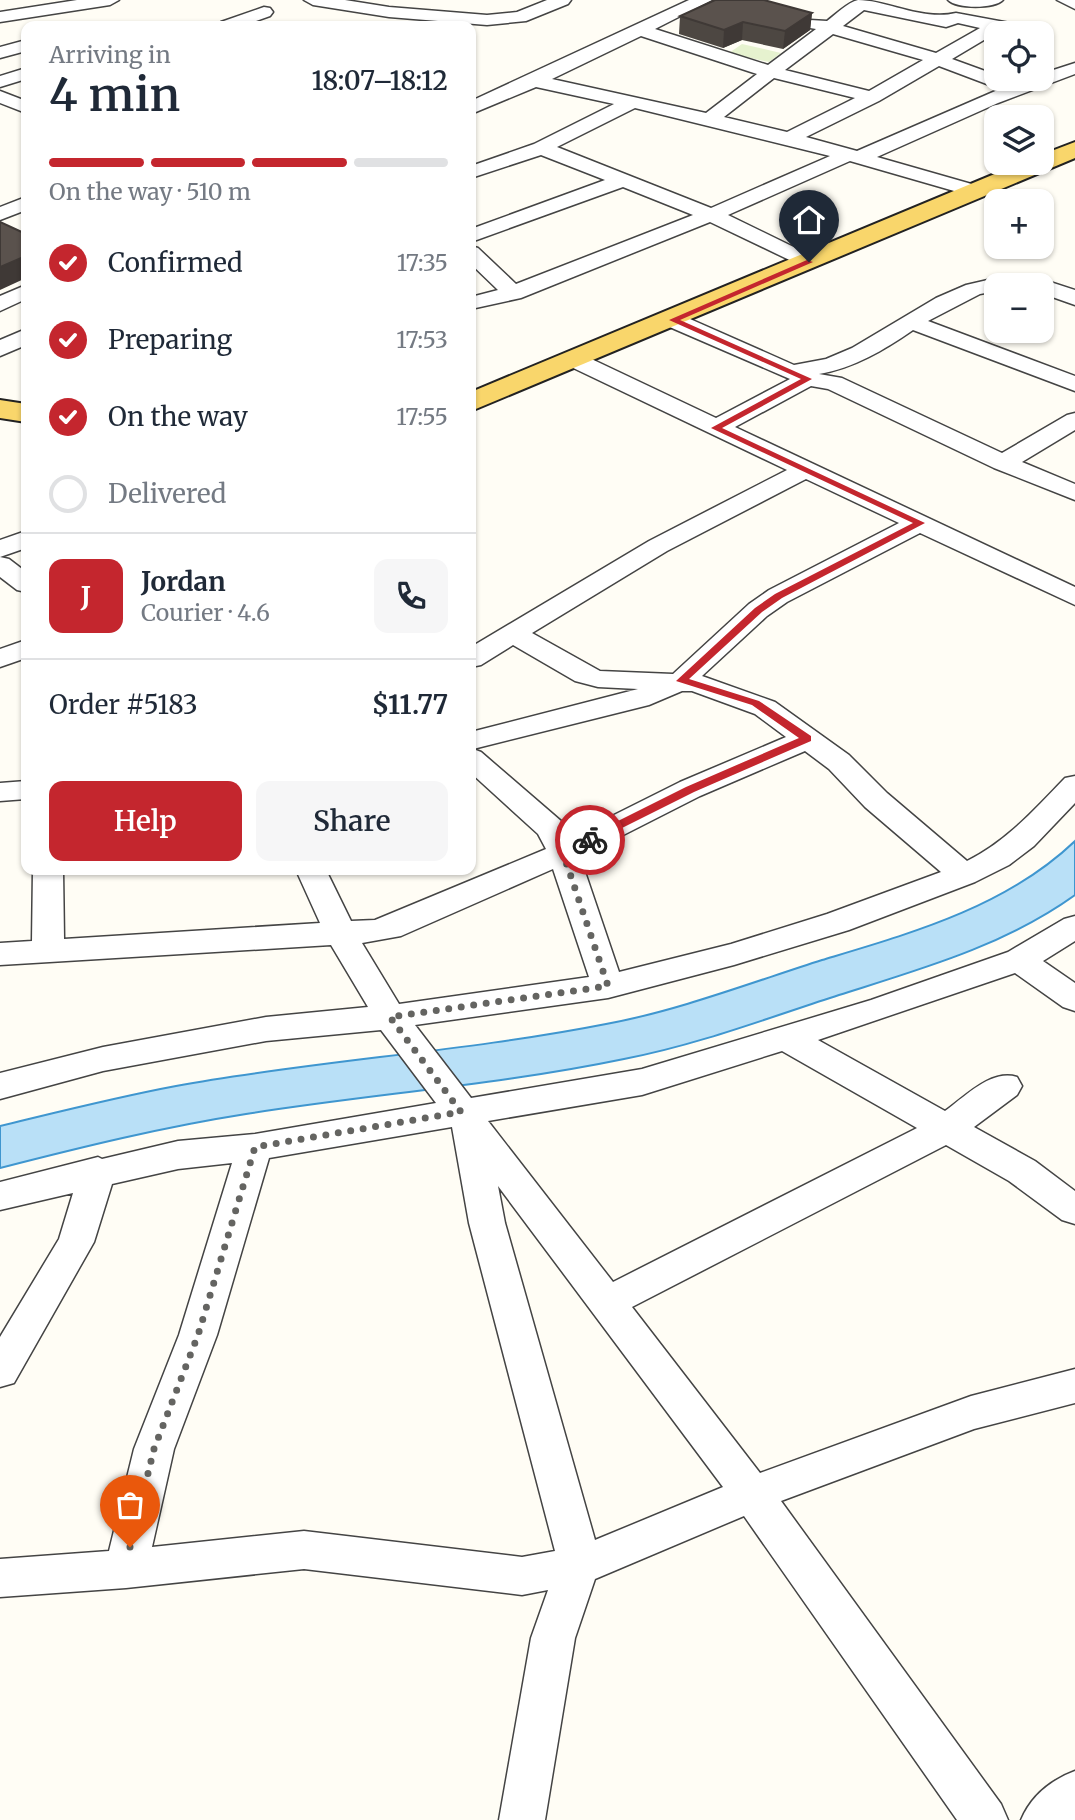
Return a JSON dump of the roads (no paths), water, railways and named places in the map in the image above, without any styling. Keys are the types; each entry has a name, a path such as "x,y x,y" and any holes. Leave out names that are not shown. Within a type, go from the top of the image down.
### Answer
{"main road":[{"path":"476,400 673,320 1075,149"},
{"path":"0,409 21,412"}],"street":[{"path":"0,7 49,0"},
{"path":"313,0 462,21"},
{"path":"440,17 460,9 467,0"},
{"path":"476,23 520,17 562,0"},
{"path":"476,106 703,0"},
{"path":"709,119 863,2 946,22 960,6 994,0"},
{"path":"1066,0 1075,4"},
{"path":"960,6 987,21"},
{"path":"0,17 112,11"},
{"path":"883,42 918,16"},
{"path":"237,21 243,18 265,18"},
{"path":"793,18 883,42 984,77"},
{"path":"639,30 771,72 872,97"},
{"path":"789,138 872,97 984,33"},
{"path":"0,53 21,47"},
{"path":"1054,76 1075,68"},
{"path":"0,82 21,75"},
{"path":"534,81 789,138 975,191"},
{"path":"476,302 513,293 1012,91"},
{"path":"0,97 21,106"},
{"path":"476,170 541,148 633,102"},
{"path":"0,115 21,108"},
{"path":"541,148 711,215 809,262"},
{"path":"476,234 624,180"},
{"path":"3,226 21,208"},
{"path":"476,257 513,293"},
{"path":"715,428 798,375 834,366 968,290 984,287"},
{"path":"1054,290 1075,298"},
{"path":"0,304 21,294"},
{"path":"673,320 798,375 834,383 1003,463 1075,493"},
{"path":"911,322 1075,384"},
{"path":"0,349 21,338"},
{"path":"575,360 1075,597"},
{"path":"1003,463 1075,420"},
{"path":"476,651 514,634 658,546 805,470"},
{"path":"476,740 639,698 681,681 758,610 778,596 920,523"},
{"path":"0,549 21,541"},
{"path":"0,565 21,580"},
{"path":"514,634 597,680 696,683 756,703 839,762 876,800 964,874"},
{"path":"0,954 375,931 409,922 563,853 690,789 807,738"},
{"path":"476,762 550,828 563,853 608,986"},
{"path":"0,1086 103,1059 266,1029 399,1030 608,986 734,954 838,922 964,874 998,858 1023,839 1075,785"},
{"path":"0,792 21,790"},
{"path":"48,950 56,875"},
{"path":"313,875 340,932 399,1030 752,1494 985,1820"},
{"path":"0,1196 98,1171 178,1155 255,1147 459,1108 642,1082 788,1039 1019,960 1075,928"},
{"path":"1019,960 1075,999"},
{"path":"788,1039 1022,1171 1075,1210"},
{"path":"606,1303 946,1129 1005,1086"},
{"path":"459,1108 486,1223 575,1543 578,1566 553,1638 522,1820"},
{"path":"126,1569 154,1449 198,1335 255,1147"},
{"path":"0,1371 76,1242 98,1171"},
{"path":"0,1578 126,1569 304,1550 522,1576 578,1566 752,1494 971,1413 1075,1386"},
{"path":"1044,1820 1075,1793"}],"water":[{"path":"1075,841 1075,895 1020,928 931,965 705,1039 624,1059 530,1076 215,1119 0,1168 0,1126 66,1110 154,1090 229,1077 553,1034 687,1004 956,915 1019,884"}]}
